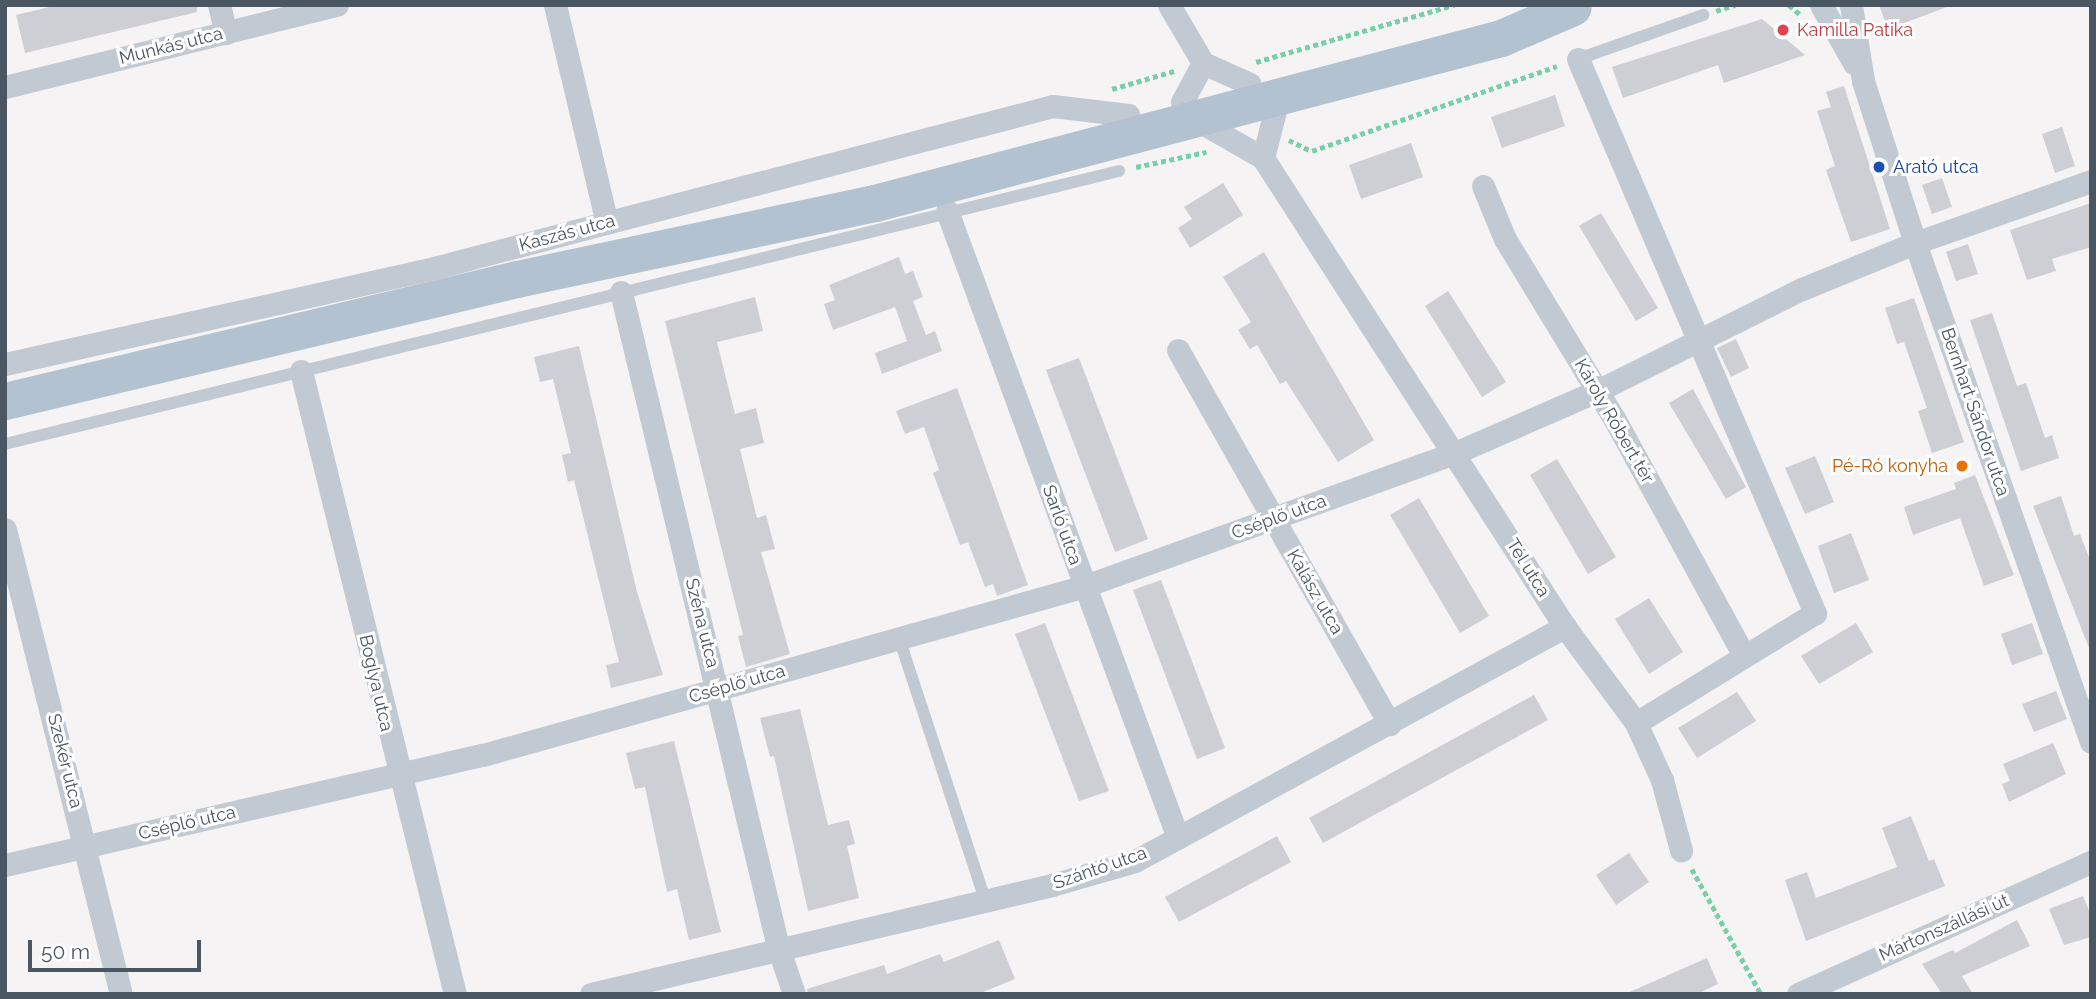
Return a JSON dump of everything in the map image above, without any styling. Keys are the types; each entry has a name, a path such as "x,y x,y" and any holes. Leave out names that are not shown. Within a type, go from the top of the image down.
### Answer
{"main road":[{"path":"5,401 517,279 862,206 1257,83 1501,38 1577,6"},
{"path":"517,279 591,252 1115,104 1196,101"}],"street":[{"path":"219,5 226,33"},
{"name":"Munkás utca","path":"5,87 337,5"},
{"path":"555,5 607,223"},
{"name":"Tél utca","path":"1168,5 1196,101 1263,158 1565,627 1636,723 1662,780 1681,850"},
{"name":"Bernhart Sándor utca","path":"1821,5 1863,81"},
{"name":"Bernhart Sándor utca","path":"1851,5 1863,81 1915,243 2091,743"},
{"path":"1578,59 1815,613 1636,723"},
{"path":"1196,101 1257,83 1263,158"},
{"name":"Kaszás utca","path":"5,364 434,268 1053,106 1115,104"},
{"path":"1455,453 1598,391 1697,339 1915,243 2091,181"},
{"name":"Károly Róbert tér","path":"1483,186 1505,239 1598,391 1744,656"},
{"name":"Sarló utca","path":"947,211 1178,838"},
{"name":"Széna utca","path":"621,292 778,947 794,994"},
{"name":"Kalász utca","path":"1178,350 1390,724"},
{"name":"Boglya utca","path":"301,371 398,774 455,994"},
{"name":"Cséplő utca","path":"5,865 398,774 718,689 1085,586 1455,453"},
{"name":"Szekér utca","path":"5,529 121,994"},
{"name":"Szántó utca","path":"592,994 778,947 985,900 1135,861 1565,627"},
{"name":"Mártonszállási út","path":"1798,994 2091,862"}],"lane":[{"path":"1578,59 1703,15"},
{"path":"5,444 1119,171"},
{"path":"899,638 985,900"}],"path":[{"path":"1257,83 1454,5"},
{"path":"1280,135 1311,151 1578,59"},
{"path":"1115,104 1196,101"},
{"path":"1119,171 1196,101"},
{"path":"1681,850 1761,994"}],"building":[{"path":"58,5 197,5 197,12 25,53 16,15"},
{"path":"1879,5 1947,5 1947,7 1888,29"},
{"path":"1762,19 1805,55 1724,83 1718,65 1623,98 1612,67"},
{"path":"1844,86 1890,229 1851,242 1826,170 1835,166 1817,111 1831,107 1826,92"},
{"path":"1555,95 1565,126 1502,148 1491,117"},
{"path":"2062,127 2075,166 2055,173 2042,134"},
{"path":"1411,143 1423,177 1361,199 1349,165"},
{"path":"1942,178 1952,207 1932,214 1922,185"},
{"path":"1223,183 1243,215 1190,248 1178,228 1192,219 1184,207"},
{"path":"2091,203 2091,247 2052,259 2056,271 2027,280 2010,230"},
{"path":"1601,213 1658,308 1636,321 1579,226"},
{"path":"1968,244 1978,274 1956,281 1946,252"},
{"path":"1264,252 1374,440 1338,462 1286,381 1280,384 1257,345 1250,349 1238,330 1251,322 1223,277"},
{"path":"899,257 905,274 913,271 923,297 913,301 926,335 935,331 942,351 882,374 875,353 907,341 895,307 833,330 824,304 835,300 829,285"},
{"path":"1448,291 1506,382 1482,397 1425,306"},
{"path":"755,297 763,331 717,342 735,414 756,408 764,443 740,449 757,518 766,515 775,549 761,552 790,654 746,667 738,636 743,635 665,321"},
{"path":"1914,298 1964,442 1932,453 1918,411 1927,408 1904,342 1897,344 1885,308"},
{"path":"1992,313 2017,386 2026,383 2045,438 2052,435 2059,458 2021,471 1970,320"},
{"path":"1736,339 1749,368 1731,377 1717,348"},
{"path":"579,346 637,592 663,675 611,688 606,665 619,662 574,480 568,482 562,455 571,453 553,379 540,382 534,357"},
{"path":"1079,358 1148,539 1115,552 1046,370"},
{"path":"957,388 1028,585 997,596 993,584 985,587 968,542 960,545 933,473 939,470 924,427 905,434 896,411"},
{"path":"1693,389 1746,487 1726,499 1669,403"},
{"path":"1815,456 1834,502 1805,514 1785,468"},
{"path":"1557,459 1616,557 1588,574 1530,475"},
{"path":"1975,475 2014,575 1984,586 1960,518 1913,535 1904,507 1956,489 1954,483"},
{"path":"2061,496 2074,536 2080,534 2091,563 2091,653 2033,506"},
{"path":"1419,498 1489,616 1460,633 1390,515"},
{"path":"1851,533 1869,580 1834,593 1818,546"},
{"path":"1161,580 1225,748 1197,759 1133,590"},
{"path":"1649,598 1683,652 1649,674 1615,619"},
{"path":"1045,623 1109,791 1079,801 1015,634"},
{"path":"1856,623 1873,652 1819,684 1801,656"},
{"path":"2032,623 2043,654 2012,665 2001,634"},
{"path":"2056,691 2067,719 2034,732 2022,704"},
{"path":"1737,692 1756,721 1697,758 1678,728"},
{"path":"1534,695 1548,720 1323,843 1309,818"},
{"path":"800,709 828,825 849,820 855,844 847,846 859,898 808,911 774,756 770,757 760,718"},
{"path":"674,741 721,932 689,940 677,889 667,892 645,787 635,789 626,753"},
{"path":"2053,743 2066,774 2009,802 2002,784 2010,781 2003,764"},
{"path":"1911,816 1929,861 1934,859 1945,886 1806,941 1785,880 1807,872 1816,898 1897,867 1882,828"},
{"path":"1277,836 1291,862 1179,922 1165,897"},
{"path":"1629,853 1649,882 1616,905 1596,875"},
{"path":"2083,896 2091,915 2091,937 2064,945 2049,909"},
{"path":"2017,920 2030,946 1962,976 1973,994 1942,994 1922,964 1953,950 1955,953"},
{"path":"999,940 1015,979 978,994 808,994 807,989 884,965 887,974 940,954 944,962"},
{"path":"1707,958 1718,984 1697,994 1625,994"}],"place":[{"name":"Kamilla Patika","path":"1783,30"},
{"name":"Arató utca","path":"1879,167"},
{"name":"Pé-Ró konyha","path":"1962,466"}]}
